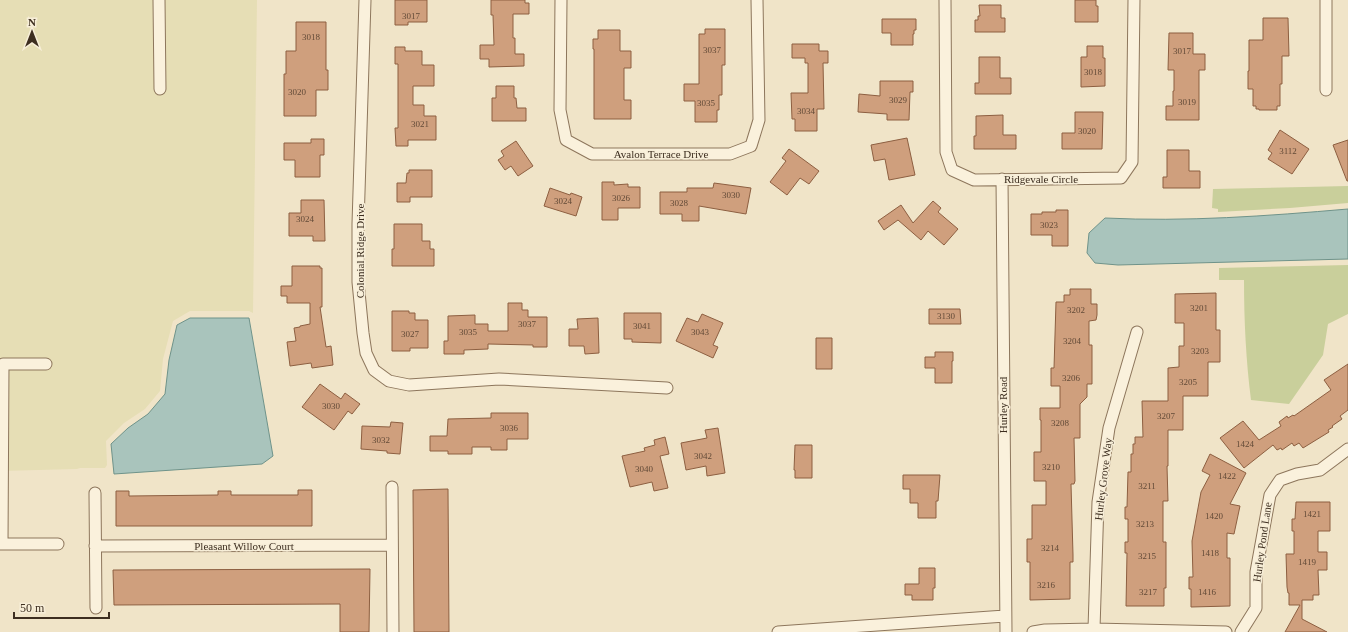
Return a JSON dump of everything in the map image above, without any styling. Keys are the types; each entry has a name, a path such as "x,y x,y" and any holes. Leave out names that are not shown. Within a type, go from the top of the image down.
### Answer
{"street":[{"path":"159,0 160,89"},
{"name":"Colonial Ridge Drive","path":"365,0 358,224 358,282 366,353 374,370 389,381 410,385 499,379 667,388"},
{"name":"Avalon Terrace Drive","path":"561,0 560,110 566,140 592,154 730,154 751,146 759,120 757,0"},
{"name":"Ridgevale Circle","path":"945,0 946,152 952,170 974,180 1002,178 1121,178 1132,162 1134,0"},
{"path":"1326,0 1326,90"},
{"name":"Hurley Road","path":"1002,178 1006,632"},
{"name":"Hurley Grove Way","path":"1094,629 1098,502 1109,428 1137,332"},
{"path":"46,364 2,364 1,544 58,544"},
{"name":"Hurley Pond Lane","path":"1241,632 1256,608 1256,572 1270,495 1280,480 1297,474 1320,470 1348,450"},
{"path":"392,487 393,632"},
{"path":"95,493 96,608"},
{"name":"Pleasant Willow Court","path":"95,546 392,545"},
{"path":"778,632 1006,616"},
{"path":"1033,632 1045,630 1094,629 1226,632"}],"shaded area":[{"path":"0,0 257,0 253,313 249,311 190,311 173,321 163,359 160,391 145,409 124,423 106,441 107,465 105,468 0,471"}],"green space":[{"path":"1348,186 1348,203 1218,212 1218,209 1212,208 1213,189"},
{"path":"1348,265 1348,314 1328,324 1323,355 1289,404 1251,400 1244,310 1244,280 1219,280 1219,268"}],"water":[{"path":"1348,209 1348,259 1118,265 1095,263 1087,253 1089,233 1105,218 1196,219"},
{"path":"190,318 249,318 273,456 262,464 114,474 111,444 128,428 148,414 165,394 169,360 177,325"}],"building":[{"path":"395,0 427,0 427,22 408,22 408,25 395,25"},
{"path":"491,0 525,0 525,3 529,3 529,14 513,14 515,54 524,54 524,66 489,67 489,59 480,59 480,45 494,45"},
{"path":"1075,0 1096,0 1096,6 1098,6 1098,22 1075,22"},
{"path":"979,5 1001,5 1001,18 1005,18 1005,32 975,32 975,20 978,20 978,16 980,16"},
{"path":"1263,18 1288,18 1289,56 1282,56 1280,106 1277,106 1277,110 1256,109 1256,106 1253,106 1253,89 1248,89 1249,40 1263,40"},
{"path":"882,19 916,19 916,30 914,30 913,34 913,45 891,45 891,33 882,33"},
{"path":"296,22 326,22 326,70 328,70 328,90 316,90 316,116 284,116 284,74 286,74 286,51 296,51"},
{"path":"705,29 725,29 725,65 722,65 722,95 719,95 717,122 695,122 695,101 684,101 684,84 699,84 699,34 705,34"},
{"path":"598,30 620,30 620,51 631,51 631,68 624,68 624,100 631,100 631,119 594,119 593,39 598,39"},
{"path":"1169,33 1193,33 1193,54 1205,54 1205,70 1199,70 1199,120 1166,120 1166,106 1173,106 1174,91 1174,70 1168,70"},
{"path":"792,44 819,44 819,51 828,51 828,63 823,63 824,109 817,109 817,131 795,131 795,119 792,119 791,93 808,93 808,63 805,63 805,58 792,58"},
{"path":"1087,46 1103,46 1103,58 1105,58 1105,86 1081,87 1081,57 1087,57"},
{"path":"395,47 405,47 405,51 422,51 422,65 434,65 434,86 413,86 413,105 424,105 424,116 436,116 436,140 408,140 408,146 396,146 395,128 398,128 398,64 395,64"},
{"path":"979,57 1000,57 1000,78 1011,78 1011,94 975,94 975,83 979,83"},
{"path":"880,81 913,81 913,92 910,92 909,120 887,120 887,114 858,112 859,94 880,96"},
{"path":"496,86 514,86 514,98 516,98 517,108 526,108 526,121 492,121 492,98 496,98"},
{"path":"1075,112 1103,112 1102,149 1062,149 1062,133 1075,133"},
{"path":"1003,115 1003,135 1016,135 1016,149 974,149 974,136 976,136 976,116"},
{"path":"1280,130 1309,149 1292,174 1268,159 1272,153 1268,150"},
{"path":"907,138 915,175 889,180 885,159 874,161 871,145"},
{"path":"311,139 324,139 324,155 320,155 320,177 295,177 295,160 284,160 284,143 311,143"},
{"path":"1348,140 1348,181 1347,181 1333,145"},
{"path":"516,141 533,166 518,176 511,166 505,170 498,160 504,156 501,151"},
{"path":"789,149 819,171 809,184 800,178 787,195 770,182 786,161 782,158"},
{"path":"1167,150 1189,150 1189,171 1200,171 1200,188 1163,188 1163,177 1167,177"},
{"path":"409,170 432,170 432,197 410,197 410,202 397,202 397,183 406,183 407,173 409,173"},
{"path":"602,182 614,182 614,185 628,184 628,187 640,187 640,208 618,208 618,220 602,220"},
{"path":"714,183 751,188 746,214 699,206 699,221 682,221 682,214 660,214 660,192 687,192 687,188 713,188"},
{"path":"550,188 570,195 571,193 582,197 576,216 544,206"},
{"path":"301,200 324,200 325,241 313,241 313,236 289,236 289,213 301,213"},
{"path":"933,201 941,208 938,212 958,229 944,245 928,231 921,240 898,220 884,230 878,221 901,205 913,223"},
{"path":"1056,210 1068,210 1068,246 1052,246 1052,235 1031,235 1031,214 1056,212"},
{"path":"394,224 422,224 422,241 430,241 430,249 434,249 434,266 392,266"},
{"path":"292,266 320,266 320,268 322,268 322,307 320,307 326,347 331,346 333,365 312,368 311,363 290,366 287,342 296,341 294,328 310,324 310,303 287,303 287,296 281,296 281,286 292,286"},
{"path":"1070,289 1091,289 1091,304 1097,304 1097,315 1096,320 1089,321 1089,345 1092,345 1092,384 1087,384 1087,397 1080,404 1080,438 1074,438 1075,481 1074,484 1071,484 1073,562 1070,562 1070,599 1030,600 1030,562 1027,562 1027,539 1032,539 1032,505 1046,505 1046,481 1034,481 1034,452 1041,452 1040,408 1060,408 1060,386 1051,386 1051,368 1054,368 1056,302 1064,302 1064,295 1070,295"},
{"path":"1216,293 1216,330 1220,330 1220,362 1208,362 1208,396 1183,396 1183,430 1168,430 1168,501 1163,501 1163,542 1166,542 1166,588 1164,588 1164,606 1126,606 1127,553 1125,553 1125,542 1128,542 1128,519 1125,519 1125,507 1127,507 1128,472 1131,472 1131,454 1133,454 1133,444 1135,444 1135,437 1143,437 1142,401 1168,401 1168,368 1179,367 1179,346 1184,346 1184,323 1175,323 1175,294"},
{"path":"508,303 522,303 522,310 528,310 528,317 547,317 547,347 533,347 533,345 488,344 488,349 464,350 464,354 444,354 444,341 448,341 448,316 475,315 475,324 488,324 488,331 508,331"},
{"path":"929,309 960,309 961,324 929,324"},
{"path":"392,311 409,311 409,313 415,313 415,320 428,320 428,348 410,348 410,351 392,351"},
{"path":"624,313 661,313 661,343 632,342 632,339 624,339"},
{"path":"702,314 723,323 713,345 718,347 713,358 676,341 687,318 698,322"},
{"path":"598,318 599,353 585,354 584,346 569,346 569,329 578,329 577,319"},
{"path":"816,338 832,338 832,369 816,369"},
{"path":"935,352 953,352 952,383 935,383 935,368 925,368 925,357 935,357"},
{"path":"1348,364 1348,410 1340,416 1342,419 1328,430 1329,432 1303,448 1299,443 1294,446 1292,443 1282,450 1281,448 1277,450 1273,445 1244,468 1220,438 1243,421 1259,440 1281,426 1279,422 1287,416 1288,418 1293,415 1294,416 1331,390 1324,380"},
{"path":"320,384 341,399 345,393 360,404 352,414 348,411 334,430 302,407"},
{"path":"491,413 528,413 528,439 507,439 507,450 491,450 491,447 472,447 472,454 448,454 448,451 430,451 430,436 447,436 448,419 491,418"},
{"path":"391,422 403,423 400,454 387,453 387,451 361,449 362,426 390,427"},
{"path":"718,428 725,473 707,476 706,466 686,470 681,443 707,438 705,430"},
{"path":"665,437 669,454 660,456 668,488 654,491 652,482 630,487 622,456 645,451 644,448 655,445 654,440"},
{"path":"795,445 812,445 812,478 795,478"},
{"path":"1210,454 1246,473 1230,504 1240,506 1234,534 1227,533 1227,558 1230,558 1230,606 1191,607 1189,577 1193,577 1192,541 1201,492 1210,475 1202,471"},
{"path":"903,475 940,475 938,501 936,501 936,518 918,518 918,503 910,503 910,489 903,489"},
{"path":"448,489 449,632 414,632 413,490"},
{"path":"298,490 312,490 312,526 116,526 116,491 129,491 129,496 218,495 218,491 231,491 231,495 298,495"},
{"path":"1296,502 1330,502 1330,531 1318,531 1318,552 1327,552 1327,570 1318,570 1319,595 1313,595 1313,600 1302,600 1302,619 1327,632 1285,632 1300,605 1289,605 1289,593 1287,587 1286,554 1294,554 1294,531 1292,531 1292,519 1295,519"},
{"path":"919,568 935,568 935,588 933,588 933,600 912,600 912,595 905,595 905,584 919,584"},
{"path":"370,569 369,632 340,632 340,604 114,605 113,570"}]}
